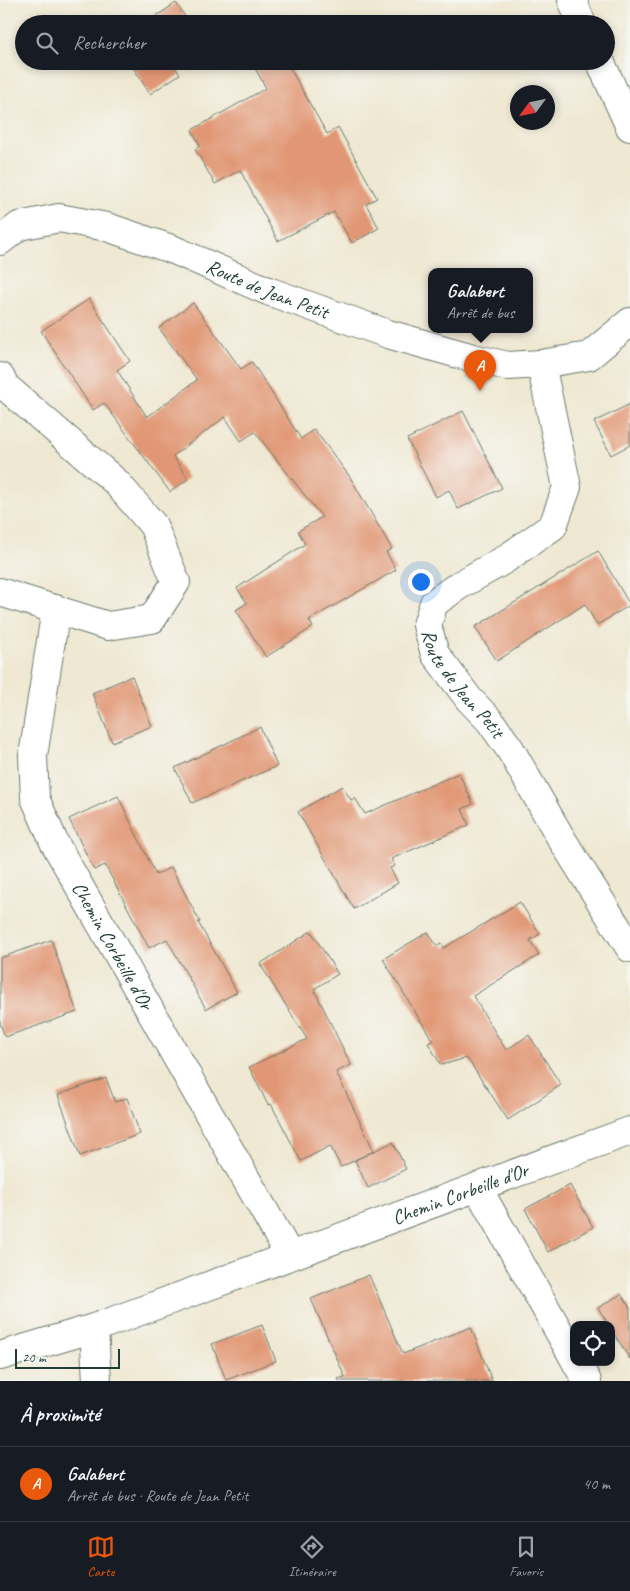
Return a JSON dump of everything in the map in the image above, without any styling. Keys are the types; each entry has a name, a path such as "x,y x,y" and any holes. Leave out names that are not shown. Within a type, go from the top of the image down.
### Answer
{"street":[{"path":"572,0 578,15"},
{"path":"604,70 630,127"},
{"name":"Route de Jean Petit","path":"0,240 19,226 59,218 107,227 174,250 268,291 388,334 508,366 541,364 590,356 630,322"},
{"name":"Route de Jean Petit","path":"541,364 567,487 553,526 504,560 458,586 434,603 427,626 434,654 510,749 561,838 630,948"},
{"path":"0,377 6,387 116,482 153,525 176,582 152,619 108,626 0,592"},
{"name":"Chemin Corbeille d'Or","path":"56,609 32,756 35,798 54,842 290,1256"},
{"name":"Chemin Corbeille d'Or","path":"0,1356 94,1328 503,1176 630,1131"},
{"path":"477,1187 570,1351"},
{"path":"94,1328 98,1381"},
{"path":"578,1366 587,1381"}],"building":[{"path":"176,3 184,15 158,15"},
{"path":"135,70 177,70 180,74 150,94"},
{"path":"256,70 291,70 327,134 338,127 377,198 366,204 379,228 352,243 334,212 278,241 240,170 215,184 195,149 200,146 192,130 266,88"},
{"path":"89,299 130,361 117,370 147,417 197,380 159,328 193,303 241,369 252,362 301,439 314,429 350,477 392,549 386,552 396,570 309,620 313,627 266,657 236,610 247,603 237,588 305,544 298,531 322,517 255,432 241,441 225,417 173,456 188,479 170,492 104,403 93,410 41,331"},
{"path":"630,404 630,445 611,455 594,422"},
{"path":"463,411 502,488 458,509 449,490 436,497 407,439"},
{"path":"598,551 630,605 597,625 585,604 497,661 475,627"},
{"path":"132,676 152,726 112,742 92,693"},
{"path":"260,727 277,766 192,803 175,768"},
{"path":"459,773 473,804 462,809 469,825 391,859 395,866 390,868 398,883 354,909 298,812 342,786 351,800 355,798 365,814"},
{"path":"118,796 156,875 171,867 200,922 198,922 237,992 206,1009 167,939 149,948 105,865 94,870 69,819"},
{"path":"520,902 540,934 530,940 539,955 473,996 506,1050 529,1035 561,1085 508,1120 467,1058 441,1065 428,1043 433,1041 383,959 428,932 437,946 441,943 444,948"},
{"path":"311,931 338,974 314,989 351,1065 336,1072 374,1151 341,1167 330,1146 301,1161 271,1104 268,1105 249,1067 307,1039 260,964"},
{"path":"51,940 77,1012 5,1037 0,1023 0,958"},
{"path":"106,1078 115,1102 127,1098 140,1134 80,1156 58,1095"},
{"path":"393,1142 406,1169 368,1188 355,1160"},
{"path":"570,1185 593,1227 548,1252 525,1209"},
{"path":"369,1275 403,1354 471,1327 492,1381 339,1381 338,1379 345,1377 311,1299"},
{"path":"621,1294 630,1308 630,1359 615,1335 615,1321 606,1321 598,1308"},
{"path":"262,1325 276,1361 226,1380 212,1344"}],"place":[{"name":"Galabert","path":"480,391"}]}
